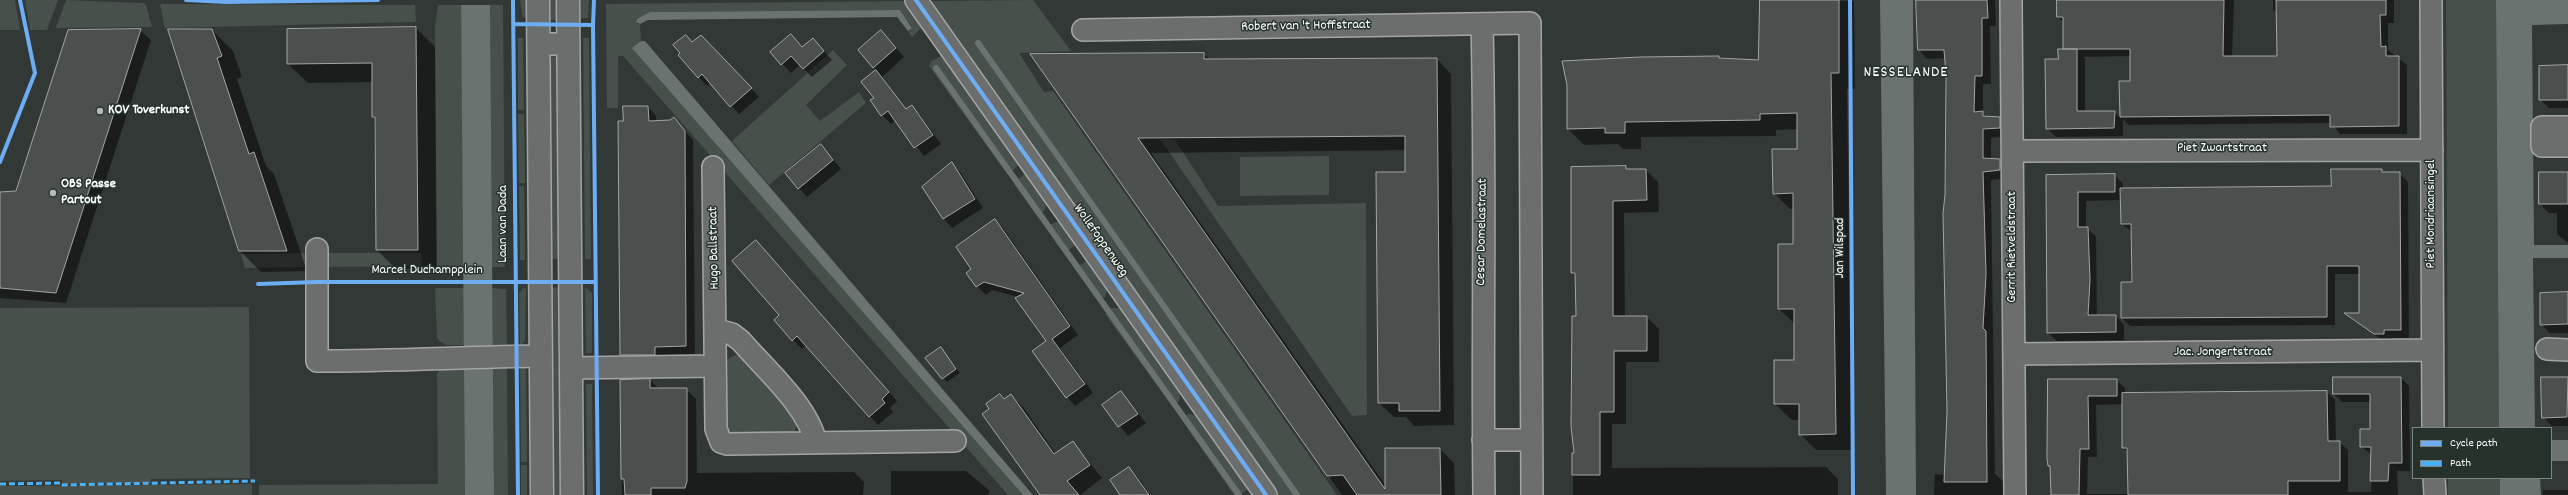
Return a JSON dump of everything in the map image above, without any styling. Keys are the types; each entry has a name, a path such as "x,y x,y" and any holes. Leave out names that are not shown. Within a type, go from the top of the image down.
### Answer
{"street":[{"path":"538,0 542,495"},
{"path":"568,0 572,495"},
{"name":"Wollefoppenweg","path":"916,0 1266,495"},
{"name":"Gerrit Rietveldstraat","path":"2012,0 2015,495"},
{"name":"Piet Mondriaansingel","path":"2431,0 2433,427"},
{"name":"Robert van 't Hoffstraat","path":"1083,30 1530,23 1530,440"},
{"name":"Cesar Domelastraat","path":"1482,24 1485,155 1482,296 1484,495"},
{"path":"539,44 569,44"},
{"path":"2568,127 2542,127 2542,146 2568,146"},
{"name":"Piet Zwartstraat","path":"2012,151 2432,150"},
{"name":"Hugo Ballstraat","path":"713,167 717,330 715,366 716,429 722,442 728,444 955,441"},
{"path":"317,250 316,361 432,360 458,357 541,356"},
{"path":"717,330 732,334 741,341 804,414 813,428 816,442"},
{"path":"2547,349 2568,350"},
{"name":"Jac. Jongertstraat","path":"2014,354 2432,350"},
{"path":"571,368 715,366"},
{"path":"1483,440 1530,440 1532,495"},
{"path":"2434,479 2435,495"}],"shaded area":[{"path":"0,0 15,0 20,30 0,30"},
{"path":"25,0 58,0 47,30 30,30"},
{"path":"66,0 143,3 146,5 152,27 56,28"},
{"path":"461,0 490,0 494,495 465,495"},
{"path":"520,0 531,0 532,20 523,17"},
{"path":"545,0 562,0 562,20 545,20"},
{"path":"575,0 589,0 588,18 575,19"},
{"path":"1033,0 1071,51 1019,53 1044,92 1053,91 1337,495 1275,495 928,3 932,1"},
{"path":"1880,0 1913,0 1916,495 1886,495"},
{"path":"2446,0 2496,0 2499,427 2448,427"},
{"path":"2496,0 2568,0 2568,24 2532,25 2534,245 2568,245 2568,258 2533,258 2535,427 2499,427"},
{"path":"907,1 923,26 912,37 908,31 912,27 900,10 650,12 637,24 640,24 641,41 633,48 1023,495 1008,495 623,56 618,56 618,108 607,108 606,4"},
{"path":"160,4 415,5 416,22 165,28"},
{"path":"438,5 461,5 464,266 436,267 435,27"},
{"path":"490,5 503,5 505,267 492,267"},
{"path":"900,10 912,28 908,31 897,17 648,20 640,24 636,22 637,19 650,12"},
{"path":"518,38 523,38 524,110 518,110"},
{"path":"583,38 589,38 591,259 585,259"},
{"path":"641,41 645,41 1033,495 1023,495 632,48"},
{"path":"833,50 847,65 806,105 820,121 859,92 866,103 769,185 732,141"},
{"path":"555,56 559,60 563,259 547,259 546,61 550,57"},
{"path":"941,56 946,57 1021,162 1008,175 929,66 931,61"},
{"path":"518,114 524,114 525,183 519,183"},
{"path":"1160,139 1175,140 1218,206 1366,203 1367,415 1352,416"},
{"path":"1329,156 1329,195 1240,196 1240,157"},
{"path":"1028,172 1048,201 1044,211 1037,216 1013,182"},
{"path":"519,186 524,186 525,260 520,260"},
{"path":"1061,220 1078,243 1065,253 1047,226"},
{"path":"309,253 309,267 245,268 241,254"},
{"path":"324,253 421,253 422,266 324,267"},
{"path":"1089,259 1108,286 1105,297 1098,299 1076,268"},
{"path":"564,287 565,495 549,495 547,288"},
{"path":"585,287 592,293 592,353 586,353"},
{"path":"435,288 464,288 464,345 446,345 437,338"},
{"path":"492,288 506,289 507,345 493,345"},
{"path":"523,288 526,288 525,341 520,346 519,293"},
{"path":"249,307 250,478 151,479 151,483 62,484 62,480 0,481 0,308"},
{"path":"1111,308 1124,308 1181,388 1179,401 1172,406 1105,314"},
{"path":"740,355 795,414 798,423 794,433 729,434 726,429 725,361 733,356"},
{"path":"526,366 527,462 521,462 520,367"},
{"path":"464,367 465,495 259,495 259,485 438,484 437,374 441,368"},
{"path":"507,367 508,495 494,495 493,368"},
{"path":"586,384 592,384 593,495 587,495"},
{"path":"1188,414 1200,416 1251,487 1240,495 1234,495 1181,419"},
{"path":"2552,440 2568,440 2568,461 2552,461"},
{"path":"521,465 527,465 527,495 521,495"},
{"path":"2448,479 2500,479 2500,495 2448,495"},
{"path":"2500,479 2540,479 2541,495 2500,495"},
{"path":"252,485 252,495 0,495 0,486"}],"pier":[{"path":"459,0 492,0 492,5 459,5"}],"building":[{"path":"1760,0 1839,0 1839,73 1831,73 1836,434 1799,435 1799,404 1774,404 1774,360 1794,360 1794,309 1778,309 1778,244 1793,244 1793,193 1773,194 1772,149 1797,149 1797,113 1760,114 1760,120 1625,122 1625,133 1605,133 1605,128 1567,129 1567,85 1562,61 1640,57 1719,56 1719,58 1758,60"},
{"path":"1916,0 1987,0 1988,18 1982,18 1982,76 1975,76 1974,112 1983,111 1983,116 2000,117 2000,128 1983,129 1983,158 2000,159 2000,170 1983,172 1986,274 1983,328 1986,331 1987,482 1944,482 1947,411 1943,213 1945,195 1946,74 1944,50 1918,50"},
{"path":"2057,0 2224,0 2223,56 2277,56 2276,0 2386,0 2386,15 2380,15 2381,47 2386,46 2386,56 2399,56 2399,126 2330,127 2330,115 2120,117 2119,81 2130,81 2130,49 2063,49 2063,17 2057,17"},
{"path":"416,27 418,250 376,250 375,117 372,117 372,63 287,64 287,29"},
{"path":"141,29 56,293 0,288 0,192 16,191 68,30"},
{"path":"168,29 212,29 222,56 217,58 249,154 254,152 287,251 239,251"},
{"path":"881,30 896,48 873,68 858,50"},
{"path":"791,34 802,47 813,38 824,51 803,69 791,56 781,65 770,52"},
{"path":"686,35 692,42 701,35 752,88 730,107 702,74 698,78 678,55 680,53 673,45"},
{"path":"2058,49 2077,49 2077,111 2115,111 2114,128 2046,129 2045,59 2058,59"},
{"path":"1204,53 1204,59 1437,58 1440,411 1399,411 1399,403 1378,403 1376,172 1405,172 1405,136 1138,138 1385,489 1385,448 1440,448 1441,495 1357,495 1343,475 1327,476 1030,54"},
{"path":"2568,65 2568,100 2539,100 2539,66"},
{"path":"876,70 906,109 912,105 933,135 914,148 888,111 881,116 870,100 874,98 861,82"},
{"path":"623,106 648,106 649,121 670,120 674,117 685,131 686,346 655,347 655,355 620,355 618,121 623,121"},
{"path":"821,144 833,160 798,189 785,173"},
{"path":"952,162 975,199 943,219 922,187"},
{"path":"1626,166 1626,169 1646,169 1647,200 1613,201 1613,316 1647,316 1647,351 1614,351 1614,412 1600,412 1600,475 1572,475 1572,453 1574,453 1571,426 1572,316 1576,316 1575,273 1571,273 1571,167"},
{"path":"2331,169 2382,169 2382,172 2400,172 2401,330 2384,330 2384,334 2374,334 2344,313 2359,313 2359,266 2327,266 2327,317 2121,318 2121,282 2132,282 2131,224 2121,224 2120,188 2331,186"},
{"path":"2539,172 2568,172 2568,204 2539,204"},
{"path":"2115,174 2115,192 2078,192 2078,227 2088,227 2090,280 2088,315 2116,315 2116,332 2047,333 2046,175"},
{"path":"995,219 1070,326 1052,339 1085,384 1066,398 1032,351 1046,341 1015,298 1024,293 984,282 976,287 966,273 971,269 956,247"},
{"path":"756,240 889,392 882,399 885,403 869,417 797,336 792,341 774,320 779,315 732,261"},
{"path":"2568,292 2568,324 2540,325 2540,293"},
{"path":"941,347 956,369 942,379 925,358"},
{"path":"2333,377 2401,377 2402,463 2389,463 2388,481 2370,481 2371,447 2360,447 2360,429 2370,429 2370,394 2333,394"},
{"path":"2541,377 2568,377 2567,417 2542,418"},
{"path":"650,379 650,388 687,388 687,481 685,488 651,488 651,495 625,495 624,479 621,479 620,380"},
{"path":"2048,379 2117,379 2117,396 2088,396 2089,449 2080,449 2079,495 2051,495 2050,466 2048,466 2047,458"},
{"path":"1121,391 1138,414 1118,427 1102,405"},
{"path":"2327,391 2328,441 2340,441 2340,481 2288,481 2288,495 2128,495 2127,448 2122,448 2122,393"},
{"path":"1000,394 1004,399 1011,394 1054,454 1073,441 1090,465 1067,481 1079,495 1040,495 982,414 989,409 986,404"},
{"path":"1129,467 1149,495 1120,495 1110,480"}],"waterway":[{"path":"978,43 1297,495"},
{"path":"936,68 1239,495"}],"marked path":[{"path":"0,484 60,483 61,485 255,481"}],"cycle path":[{"path":"0,162 35,73 20,0"},
{"path":"186,0 226,2 378,0"},
{"name":"Laan van Dada","path":"513,0 518,495"},
{"path":"514,24 593,25 594,0"},
{"path":"916,0 1266,495"},
{"name":"Jan Wilspad","path":"1850,0 1853,495"},
{"path":"593,25 598,495"},
{"name":"Marcel Duchampplein","path":"258,284 317,282 595,282"}],"place":[{"name":"KOV Toverkunst","path":"100,111"},
{"name":"OBS Passe Partout","path":"53,193"}],"district":[{"name":"NESSELANDE","path":"1906,74"}]}
